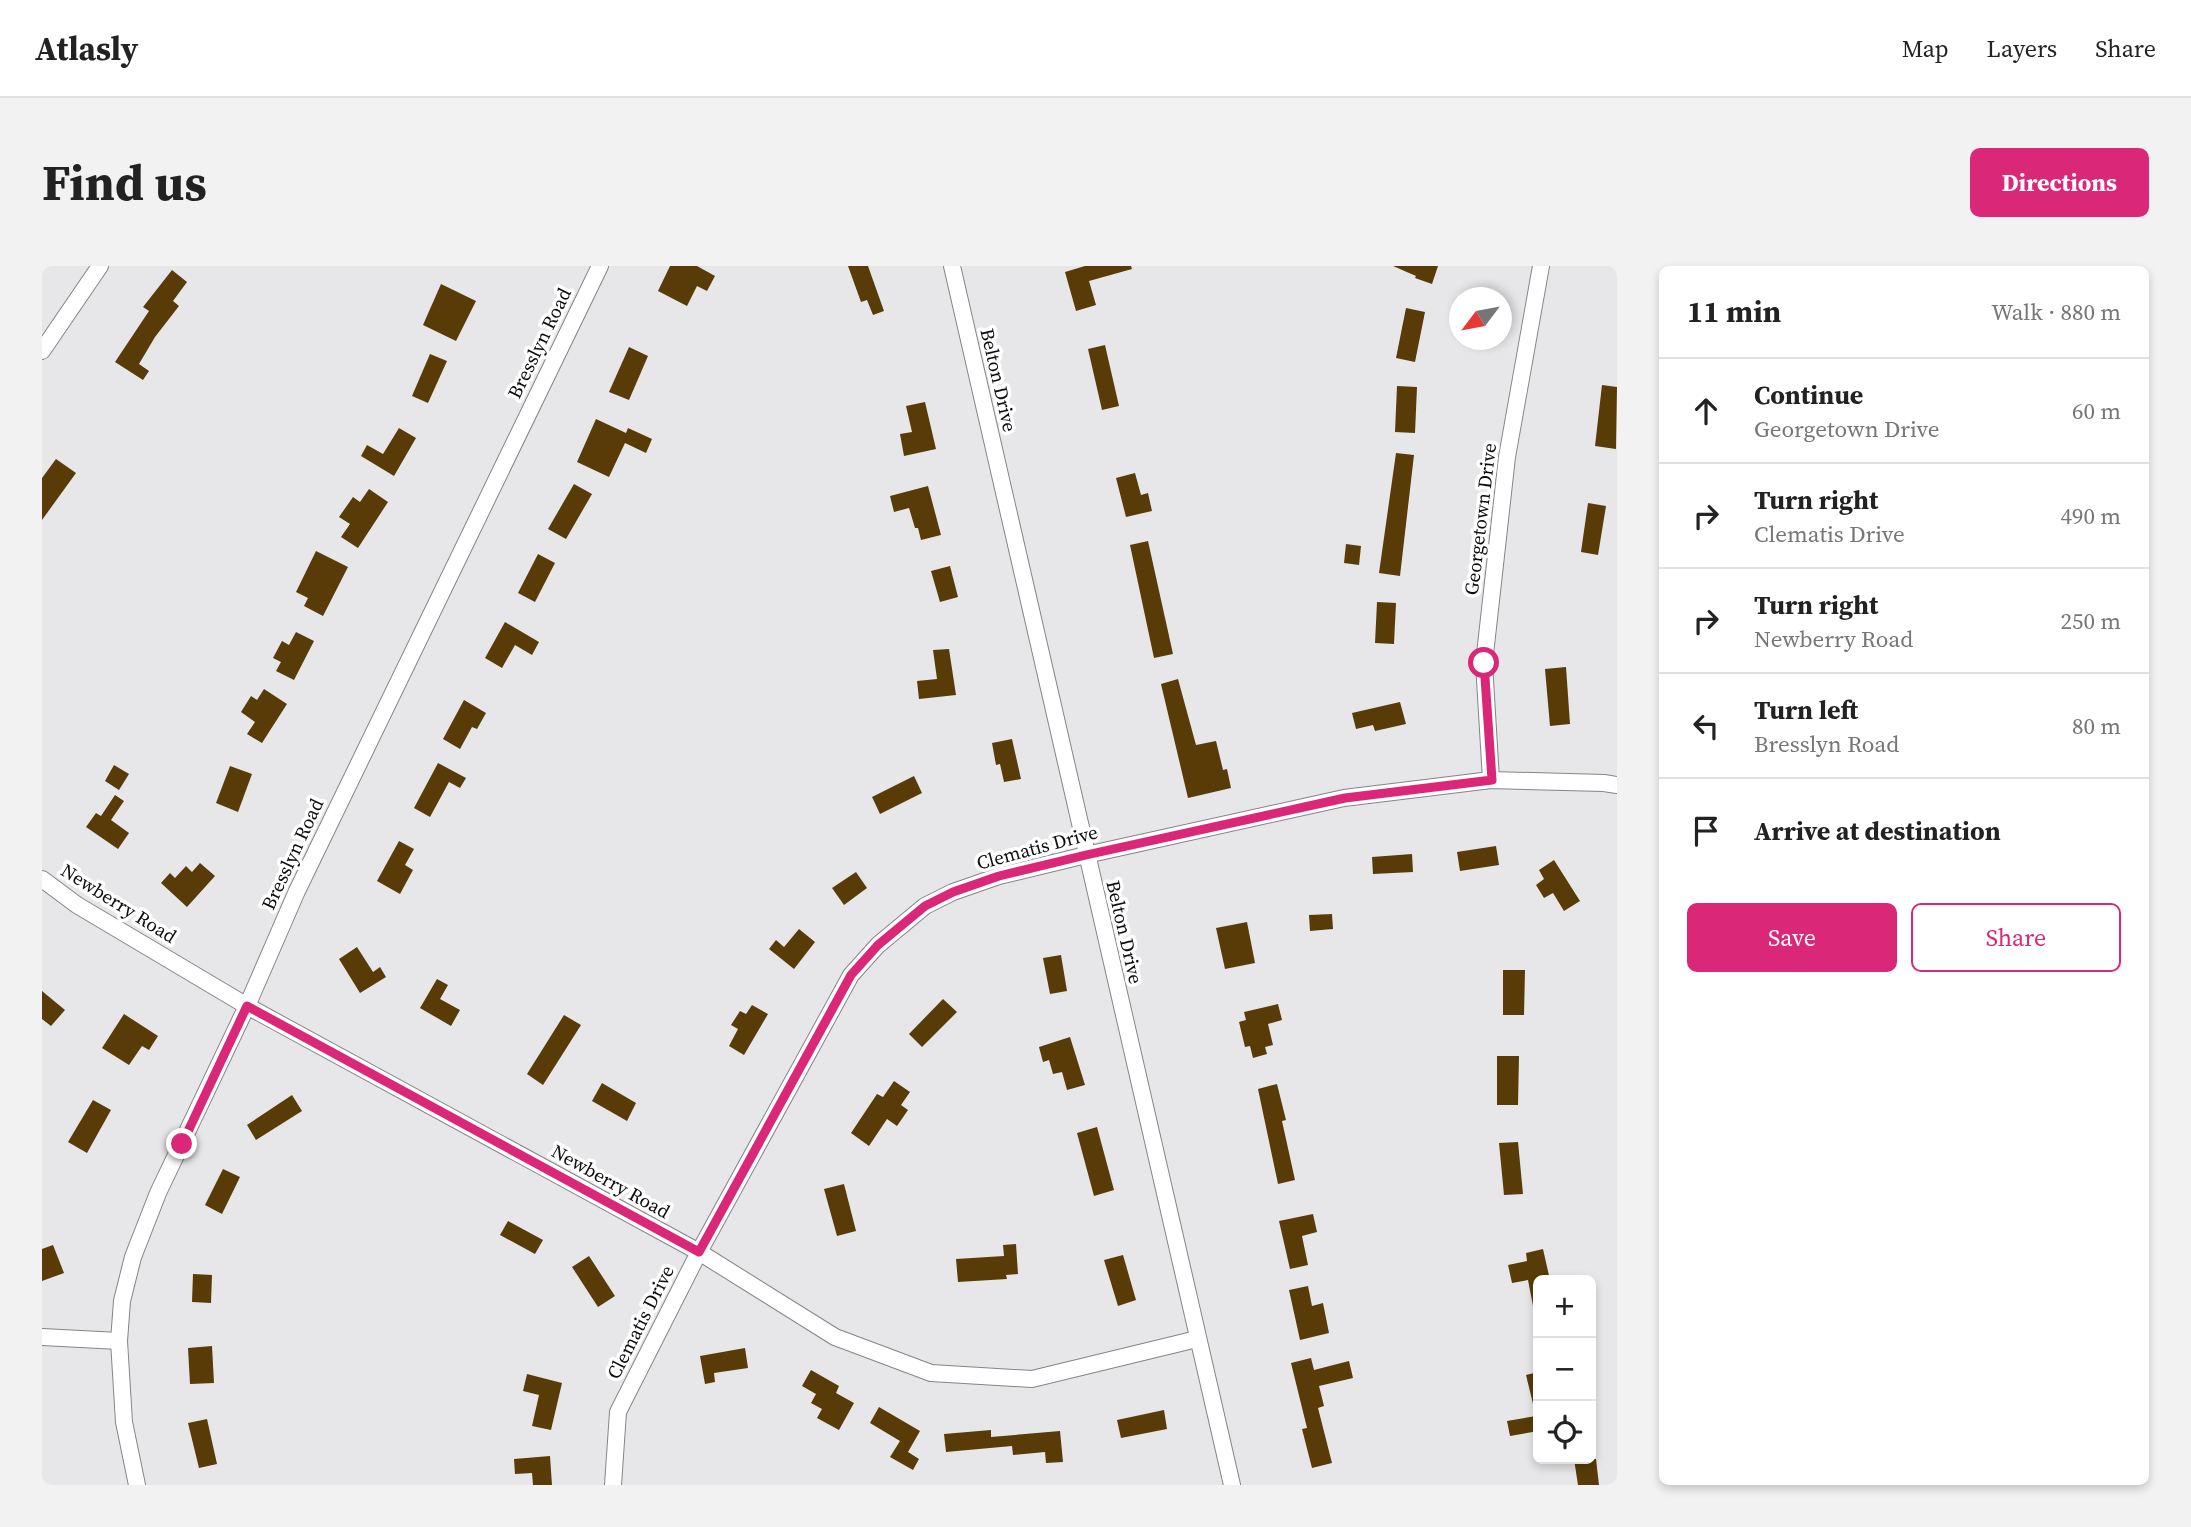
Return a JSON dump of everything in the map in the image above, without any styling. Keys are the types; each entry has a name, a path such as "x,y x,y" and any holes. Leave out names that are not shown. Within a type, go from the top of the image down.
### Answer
{"street":[{"path":"42,351 100,266"},
{"name":"Bresslyn Road","path":"137,1485 124,1422 119,1340 122,1301 133,1257 158,1193 247,1006 297,891 600,266"},
{"name":"Belton Drive","path":"952,266 1232,1485"},
{"name":"Georgetown Drive","path":"1492,780 1484,663 1507,457 1541,266"},
{"name":"Clematis Drive","path":"613,1485 618,1412 699,1252 851,975 878,945 910,916 953,892 999,876 1345,798 1492,780 1617,785"},
{"name":"Newberry Road","path":"42,879 77,905 247,1006 699,1252 835,1337 931,1373 1032,1379 1197,1339"},
{"path":"42,1337 119,1340"}],"building":[{"path":"670,266 697,266 715,276 707,291 697,286 687,306 658,291"},
{"path":"848,266 868,266 884,311 873,315 867,300 861,302"},
{"path":"1085,266 1131,266 1132,269 1089,281 1096,305 1076,311 1065,272"},
{"path":"1393,266 1438,266 1432,284"},
{"path":"172,270 187,282 173,301 179,306 155,337 139,364 149,371 143,380 115,362 149,311 143,307"},
{"path":"441,284 476,301 456,341 423,325"},
{"path":"1406,308 1425,312 1415,362 1396,358"},
{"path":"1105,345 1119,406 1102,410 1088,349"},
{"path":"629,347 648,356 629,400 609,392"},
{"path":"430,354 447,361 428,403 412,396"},
{"path":"1602,385 1617,387 1616,449 1595,446"},
{"path":"1397,386 1417,387 1415,433 1395,432"},
{"path":"925,402 936,449 904,456 900,434 912,432 906,406"},
{"path":"596,419 626,433 628,428 652,439 646,453 625,443 609,477 577,462"},
{"path":"399,428 416,438 394,476 361,456 367,445 383,454"},
{"path":"1396,453 1414,455 1400,576 1379,573"},
{"path":"56,459 76,473 42,520 42,478"},
{"path":"1135,473 1141,495 1148,493 1152,511 1126,517 1116,478"},
{"path":"574,484 592,494 566,539 548,529"},
{"path":"928,486 941,535 921,540 909,508 894,512 890,496"},
{"path":"369,489 388,502 358,548 341,537 350,524 339,517 353,497 360,502"},
{"path":"1588,503 1606,506 1598,555 1581,552"},
{"path":"1148,541 1173,654 1154,658 1130,545"},
{"path":"1346,544 1361,546 1359,565 1344,563"},
{"path":"316,551 348,567 323,616 304,606 308,598 296,592"},
{"path":"538,554 555,563 535,602 518,593"},
{"path":"950,566 958,597 940,602 931,571"},
{"path":"1377,602 1396,603 1394,644 1375,643"},
{"path":"505,622 539,642 532,655 515,645 502,668 485,658"},
{"path":"296,632 314,641 294,680 276,671 281,662 273,658 282,641 289,645"},
{"path":"949,649 956,695 919,699 917,681 937,679 933,650"},
{"path":"1566,667 1570,724 1550,726 1545,669"},
{"path":"1178,679 1196,745 1216,741 1223,770 1227,769 1231,788 1188,798 1161,684"},
{"path":"264,689 287,704 262,743 247,734 255,722 241,712 251,696 257,700"},
{"path":"464,700 486,713 477,729 472,727 460,749 443,739"},
{"path":"1400,702 1406,724 1375,731 1373,725 1356,729 1352,713"},
{"path":"1012,739 1021,779 1004,782 1000,764 996,765 992,743"},
{"path":"438,763 466,778 460,788 449,782 430,817 414,808"},
{"path":"114,765 129,774 119,790 105,781"},
{"path":"230,766 252,774 238,812 216,803"},
{"path":"914,776 922,793 880,814 872,797"},
{"path":"115,795 124,801 111,820 129,833 118,849 86,827 96,813 101,816"},
{"path":"399,841 414,849 405,865 413,870 400,894 377,881"},
{"path":"1496,846 1499,865 1460,871 1457,852"},
{"path":"1412,854 1413,872 1373,874 1372,857"},
{"path":"1554,860 1580,901 1564,911 1553,893 1544,898 1536,885 1544,879 1539,870"},
{"path":"200,863 215,876 187,907 161,883 170,873 175,878 186,866 192,872"},
{"path":"856,872 867,888 844,905 832,888"},
{"path":"1332,914 1333,929 1310,931 1309,915"},
{"path":"1247,922 1255,963 1225,969 1216,928"},
{"path":"799,929 815,942 794,969 769,949 776,940 784,947"},
{"path":"357,947 373,972 380,967 386,977 360,993 339,959"},
{"path":"1061,955 1067,991 1050,994 1043,958"},
{"path":"1503,970 1525,970 1524,1015 1503,1015"},
{"path":"437,979 448,985 440,999 460,1010 451,1026 420,1008"},
{"path":"42,991 65,1010 51,1026 42,1019"},
{"path":"943,999 957,1012 922,1047 909,1034"},
{"path":"1278,1004 1282,1020 1268,1024 1273,1045 1265,1047 1267,1054 1253,1058 1250,1046 1245,1047 1239,1022 1246,1020 1244,1012"},
{"path":"752,1005 768,1014 744,1055 729,1046 738,1029 731,1025 740,1011 746,1014"},
{"path":"124,1014 158,1036 149,1050 142,1046 129,1065 102,1048"},
{"path":"564,1015 581,1025 543,1085 527,1074"},
{"path":"1070,1037 1085,1085 1067,1090 1062,1072 1053,1074 1049,1060 1043,1062 1039,1047"},
{"path":"1497,1056 1519,1056 1518,1105 1497,1105"},
{"path":"894,1081 910,1092 901,1105 908,1110 897,1126 887,1119 869,1146 851,1133 877,1094 883,1097"},
{"path":"602,1083 636,1103 627,1121 592,1101"},
{"path":"1277,1084 1286,1120 1282,1121 1295,1180 1278,1184 1258,1089"},
{"path":"292,1095 302,1111 256,1140 247,1125"},
{"path":"93,1100 111,1110 87,1153 68,1142"},
{"path":"1097,1127 1114,1190 1094,1196 1077,1133"},
{"path":"1518,1142 1523,1194 1504,1195 1499,1143"},
{"path":"223,1169 240,1177 222,1214 205,1205"},
{"path":"844,1184 856,1231 837,1236 824,1189"},
{"path":"1313,1214 1317,1232 1302,1236 1308,1265 1290,1269 1279,1221"},
{"path":"508,1221 543,1240 535,1254 500,1235"},
{"path":"1016,1244 1018,1274 1006,1275 1007,1279 958,1282 956,1259 1004,1256 1003,1245"},
{"path":"53,1245 64,1273 42,1281 42,1249"},
{"path":"1543,1249 1549,1275 1533,1275 1533,1306 1528,1280 1512,1283 1508,1265 1527,1261 1526,1253"},
{"path":"1123,1255 1136,1300 1118,1306 1104,1260"},
{"path":"589,1256 615,1296 598,1307 572,1267"},
{"path":"193,1274 212,1275 211,1303 192,1302"},
{"path":"1308,1286 1312,1306 1323,1303 1329,1333 1300,1340 1289,1290"},
{"path":"212,1346 214,1383 190,1384 188,1348"},
{"path":"745,1348 748,1368 714,1373 715,1382 705,1384 700,1356"},
{"path":"1311,1358 1314,1370 1349,1361 1353,1378 1319,1386 1324,1406 1318,1408 1332,1463 1312,1468 1302,1429 1307,1428 1291,1363"},
{"path":"811,1370 839,1386 836,1393 854,1403 839,1430 817,1418 822,1409 811,1403 816,1394 802,1386"},
{"path":"1533,1373 1533,1404 1526,1375"},
{"path":"527,1374 562,1383 551,1430 532,1426 539,1395 523,1391"},
{"path":"879,1407 920,1431 908,1452 919,1459 913,1470 890,1457 900,1441 870,1423"},
{"path":"1164,1410 1167,1429 1121,1438 1117,1420"},
{"path":"1533,1417 1533,1432 1510,1436 1507,1421"},
{"path":"207,1419 217,1464 199,1468 188,1423"},
{"path":"991,1430 991,1437 1060,1431 1063,1462 1046,1463 1045,1452 1013,1455 1012,1446 946,1452 944,1434"},
{"path":"550,1456 552,1485 533,1485 532,1473 515,1474 514,1459"},
{"path":"1596,1459 1599,1485 1578,1485 1575,1464 1596,1464"}],"route":[{"path":"182,1144 247,1006 699,1252 851,975 878,945 910,916 953,892 999,876 1086,855 1345,798 1492,780 1484,663"}]}
